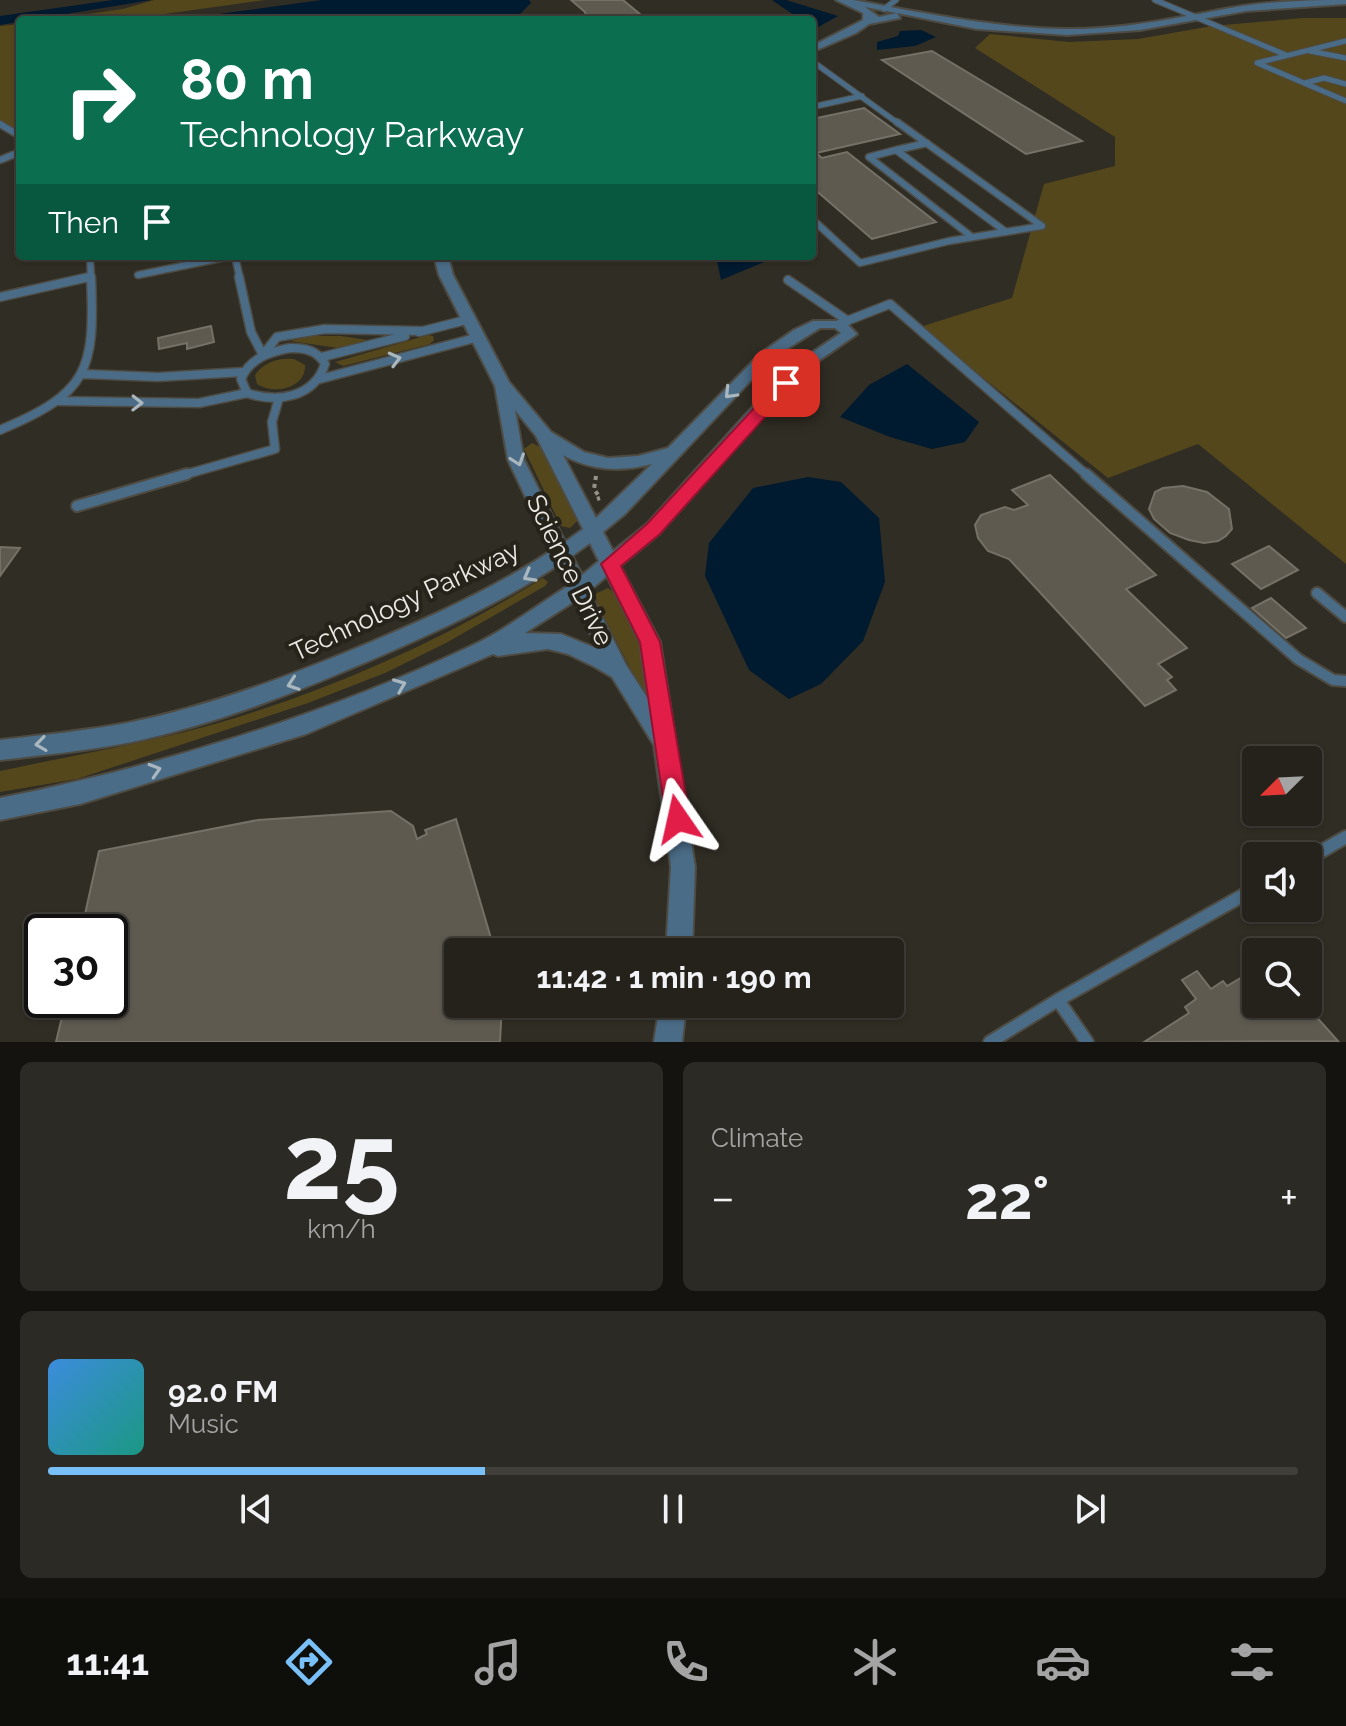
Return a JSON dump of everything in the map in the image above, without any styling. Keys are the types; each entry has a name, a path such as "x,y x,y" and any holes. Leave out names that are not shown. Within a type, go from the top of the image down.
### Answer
{"street":[{"path":"843,1 1005,29 1078,32 1131,28 1246,8 1346,1"},
{"path":"843,1 865,11 867,22"},
{"path":"1297,4 1346,8"},
{"path":"816,47 840,38 884,9"},
{"path":"867,22 890,16 924,17"},
{"name":"Science Drive","path":"442,260 446,275 502,384 543,433 650,642 683,867 680,938"},
{"path":"479,652 578,589 653,529 763,406 809,361 850,334 844,322"},
{"name":"Technology Parkway","path":"0,750 143,730 298,683 456,614 563,556 594,532 766,356 818,324 844,322"},
{"name":"Science Drive","path":"502,384 516,460 619,671 664,746"},
{"path":"543,433 570,454 601,463 642,462 675,451"},
{"path":"0,809 80,793 306,724 479,652 528,639 544,639 584,650 619,671"},
{"path":"668,1042 671,1018"}],"lane":[{"path":"884,9 896,0"},
{"path":"1155,0 1286,55"},
{"path":"1346,41 1257,63 1346,101"},
{"path":"1307,50 1346,58"},
{"path":"816,64 1042,226 972,237 860,263 816,223"},
{"path":"1305,83 1324,78 1346,84"},
{"path":"816,106 862,96"},
{"path":"927,143 869,157 972,237"},
{"path":"896,150 1006,232"},
{"path":"0,430 59,401 83,374 90,347 90,260"},
{"path":"138,275 213,260"},
{"path":"234,260 251,332 263,355"},
{"path":"0,297 90,277"},
{"path":"788,280 844,322 890,304 1298,659 1333,680 1346,681"},
{"path":"322,357 470,319"},
{"path":"83,374 158,377 243,372 263,355 277,337 325,329 422,331"},
{"path":"59,401 199,403 247,393 266,399 279,398 303,391 320,379 479,337"},
{"path":"263,355 290,348 314,352 322,357 325,364 320,379"},
{"path":"243,372 242,387 247,393"},
{"path":"77,506 275,449 272,422 279,398"},
{"path":"1317,593 1346,617"},
{"path":"1322,851 1346,837"},
{"path":"990,1042 1242,896"},
{"path":"1058,1000 1087,1042"}],"path":[{"path":"593,500 600,498 594,489 599,470"}],"shaded area":[{"path":"154,0 265,0 150,16 74,16 123,9"},
{"path":"1303,18 1346,18 1346,564 1198,444 1108,478 920,327 1012,298 1044,184 1115,166 1115,137 975,48 990,34 1069,42 1138,39 1212,26"},
{"path":"16,24 16,130 0,122 0,26"},
{"path":"309,336 368,340 338,348 290,341"},
{"path":"433,336 434,340 430,344 343,366 335,362"},
{"path":"294,359 305,365 300,380 279,389 257,384 255,375 267,364"},
{"path":"532,443 540,447 578,520 570,528 561,526 524,449"},
{"path":"543,578 548,582 545,586 446,643 385,673 308,703 77,779 0,792 0,771 203,727 313,691 431,640"},
{"path":"608,588 615,593 643,653 650,691 643,693 598,605 595,594"}],"water":[{"path":"113,0 151,0 54,16 16,16 16,22 0,25 0,16"},
{"path":"322,0 529,0 531,3 518,16 204,16"},
{"path":"772,0 786,0 838,16 816,28 816,16 795,16"},
{"path":"921,30 936,37 915,46 877,50 877,42 898,36 900,31"},
{"path":"717,260 768,260 721,280"},
{"path":"907,364 979,422 965,442 932,449 890,437 840,417 869,385"},
{"path":"808,477 841,482 879,518 885,582 863,641 821,684 789,699 749,670 705,576 709,543 753,488"}],"building":[{"path":"571,0 623,0 642,16 586,16"},
{"path":"932,51 1082,141 1026,154 882,60"},
{"path":"864,108 900,134 816,153 816,118"},
{"path":"847,152 936,222 872,239 816,190 816,153 822,158"},
{"path":"211,326 214,342 187,349 187,343 159,349 158,338"},
{"path":"1050,475 1156,575 1126,589 1187,648 1158,664 1172,677 1167,680 1176,690 1145,706 1009,559 988,551 978,538 975,525 981,515 1005,507 1014,510 1028,505 1012,490"},
{"path":"1183,486 1207,492 1229,509 1232,529 1226,536 1204,543 1189,540 1170,533 1154,519 1149,509 1155,492"},
{"path":"1269,546 1298,570 1261,589 1232,564"},
{"path":"0,547 20,548 0,576"},
{"path":"1271,598 1306,628 1286,638 1252,608"},
{"path":"391,811 413,826 417,839 427,834 425,830 456,819 491,938 444,938 444,1018 501,1018 500,1042 56,1042 62,1018 128,1018 128,914 85,914 99,851 258,820"},
{"path":"1197,971 1211,989 1223,981 1227,986 1242,977 1242,1018 1317,1018 1338,1041 1144,1042 1189,1013 1185,1007 1196,999 1182,980"}],"route":[{"path":"678,819 664,746 650,642 610,564 653,529 786,383"}]}
